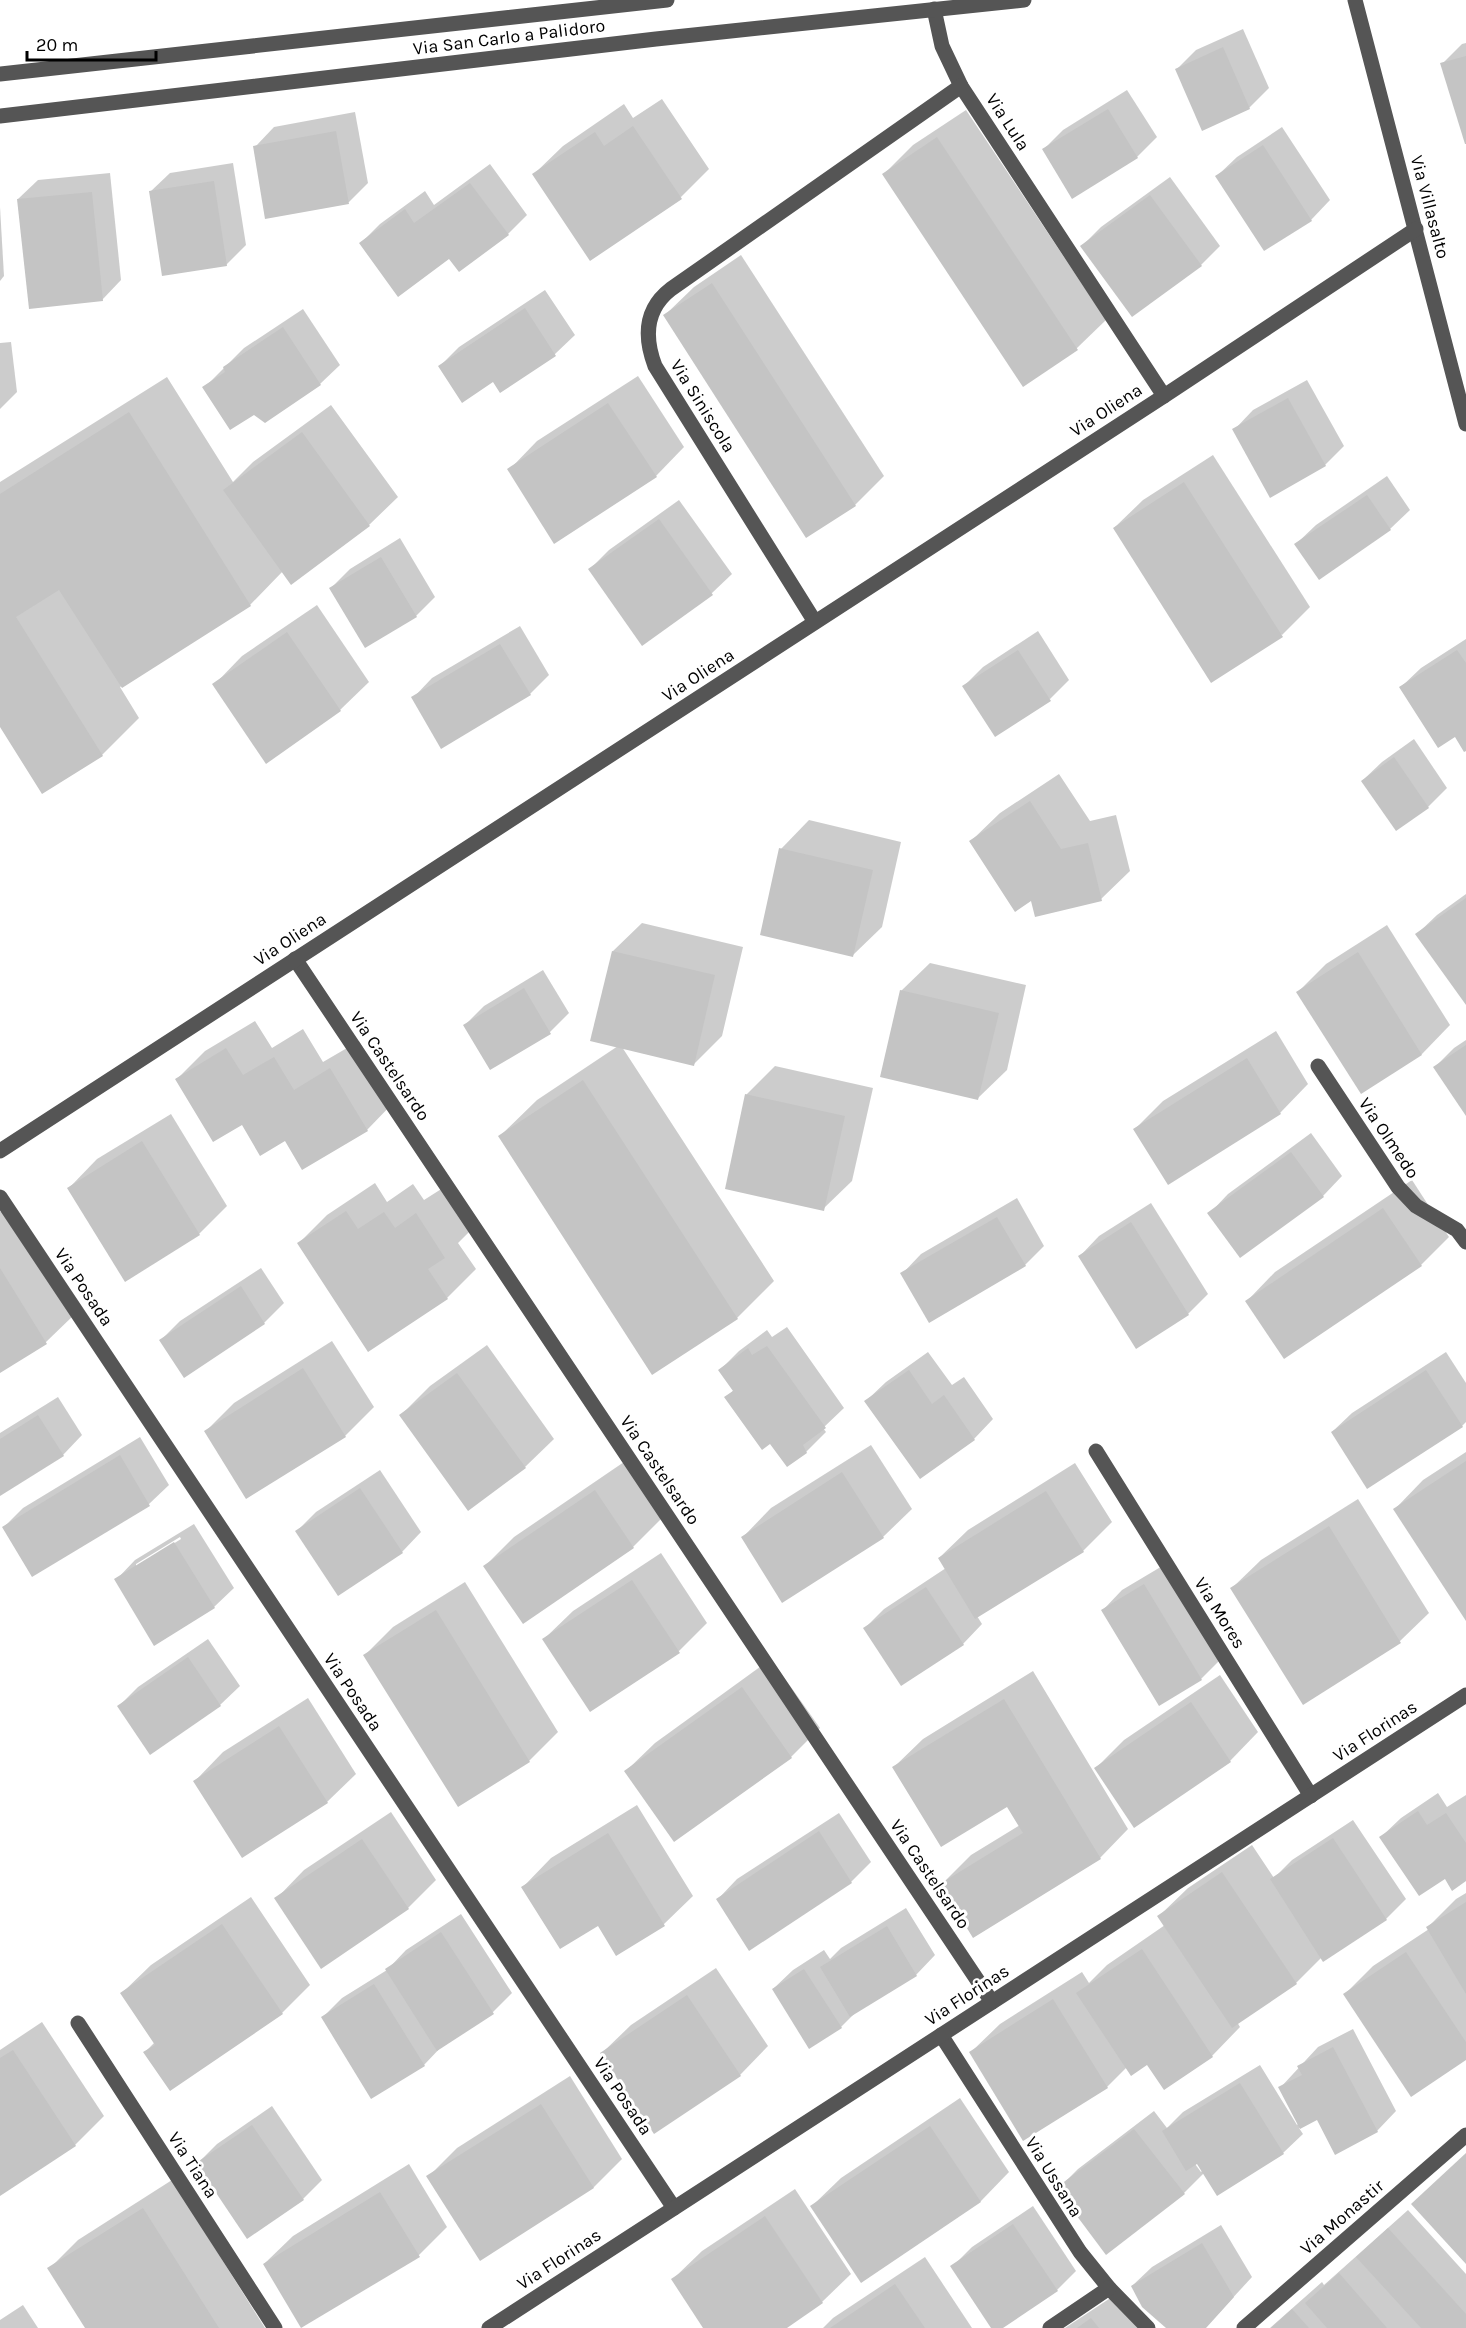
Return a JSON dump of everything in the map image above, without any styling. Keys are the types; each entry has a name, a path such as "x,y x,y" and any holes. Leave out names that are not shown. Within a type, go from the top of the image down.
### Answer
{"street":[{"name":"Via San Carlo a Palidoro","path":"0,74 667,0"},
{"name":"Via San Carlo a Palidoro","path":"0,116 1024,0"},
{"name":"Via Villasalto","path":"1355,0 1466,424"},
{"path":"934,9 942,46 961,86"},
{"name":"Via Lula","path":"749,232 961,86 1164,396"},
{"name":"Via Oliena","path":"0,1151 1164,396 1416,229"},
{"name":"Via Siniscola","path":"749,232 662,296 652,312 648,339 649,349 655,366 815,622"},
{"name":"Via Castelsardo","path":"295,959 992,2002"},
{"name":"Via Olmedo","path":"1318,1066 1398,1187 1425,1212 1457,1230 1466,1242"},
{"name":"Via Posada","path":"0,1197 674,2208"},
{"name":"Via Mores","path":"1096,1451 1311,1796"},
{"name":"Via Florinas","path":"489,2328 1466,1695"},
{"name":"Via Tiana","path":"78,2023 275,2328"},
{"name":"Via Ussana","path":"941,2035 1089,2265 1109,2289 1148,2328"},
{"name":"Via Monastir","path":"1245,2328 1466,2135"},
{"path":"1050,2328 1109,2289"}],"building":[{"path":"1223,47 1250,109 1202,131 1175,69"},
{"path":"1466,56 1466,144 1465,144 1440,63"},
{"path":"1108,109 1138,158 1072,199 1042,149"},
{"path":"633,126 682,199 590,261 532,174 595,132 604,146"},
{"path":"336,131 349,204 265,219 253,146"},
{"path":"937,137 1078,350 1023,387 882,174"},
{"path":"1263,145 1312,221 1264,251 1215,176"},
{"path":"214,181 227,266 162,276 149,191"},
{"path":"470,183 509,235 459,272 449,259 398,297 359,243 405,209 414,223"},
{"path":"92,192 103,301 29,309 17,199"},
{"path":"1150,195 1202,266 1132,317 1080,246"},
{"path":"712,283 856,506 806,538 663,315"},
{"path":"525,308 556,356 500,393 493,382 462,403 438,366"},
{"path":"283,327 321,385 265,423 254,415 230,430 202,387 225,372 223,367"},
{"path":"1288,398 1326,466 1270,498 1232,429"},
{"path":"608,403 657,477 554,544 507,469"},
{"path":"129,412 251,606 122,688 59,590 16,617 103,756 42,794 0,727 0,494"},
{"path":"302,432 370,526 291,585 223,490"},
{"path":"1184,482 1283,637 1211,683 1113,528"},
{"path":"1367,495 1391,530 1319,580 1294,544"},
{"path":"659,519 713,595 642,646 588,569"},
{"path":"381,557 417,617 365,648 329,588"},
{"path":"287,632 341,711 266,764 212,684"},
{"path":"500,644 531,695 441,749 411,697"},
{"path":"1018,650 1051,701 995,737 962,686"},
{"path":"1457,650 1466,663 1466,751 1464,752 1455,737 1438,748 1399,687"},
{"path":"1394,757 1429,808 1396,831 1361,781"},
{"path":"1030,801 1061,849 1088,843 1102,901 1035,917 1031,901 1015,912 969,841"},
{"path":"779,848 873,870 853,957 760,935"},
{"path":"1466,898 1466,1005 1415,934"},
{"path":"612,951 715,975 694,1066 590,1041"},
{"path":"1358,952 1422,1055 1361,1094 1296,992"},
{"path":"524,988 551,1034 490,1070 463,1025"},
{"path":"900,990 999,1013 978,1100 880,1077"},
{"path":"1466,1045 1466,1116 1433,1067"},
{"path":"226,1048 243,1075 274,1057 294,1090 330,1068 368,1131 302,1170 285,1141 260,1156 242,1125 213,1142 175,1079"},
{"path":"1247,1058 1281,1114 1168,1185 1133,1129"},
{"path":"583,1080 738,1319 652,1375 498,1136"},
{"path":"745,1094 845,1116 824,1211 725,1189"},
{"path":"142,1141 200,1235 125,1282 67,1188"},
{"path":"1291,1152 1324,1197 1240,1258 1207,1213"},
{"path":"1383,1208 1422,1266 1284,1359 1245,1301"},
{"path":"346,1211 358,1229 384,1212 395,1228 416,1213 445,1258 428,1269 448,1299 368,1352 297,1243"},
{"path":"997,1217 1026,1266 929,1323 900,1273"},
{"path":"1131,1222 1189,1315 1136,1349 1078,1256"},
{"path":"0,1268 47,1344 0,1373"},
{"path":"241,1286 265,1324 184,1378 159,1340"},
{"path":"767,1346 826,1428 803,1445 807,1453 787,1467 770,1444 762,1450 724,1397 733,1391 718,1370 748,1348 752,1355"},
{"path":"303,1368 346,1437 246,1499 204,1431"},
{"path":"909,1370 932,1404 944,1395 975,1440 920,1479 864,1401"},
{"path":"1426,1370 1463,1427 1367,1489 1331,1432"},
{"path":"457,1373 526,1468 468,1511 399,1415"},
{"path":"38,1415 64,1456 0,1496 0,1439"},
{"path":"120,1455 150,1506 32,1577 2,1527"},
{"path":"1466,1461 1466,1621 1393,1509"},
{"path":"842,1472 884,1538 782,1603 741,1537"},
{"path":"360,1488 403,1553 338,1596 295,1531"},
{"path":"595,1490 634,1548 523,1624 483,1566"},
{"path":"1046,1491 1084,1552 975,1619 938,1558"},
{"path":"1329,1526 1401,1643 1303,1705 1230,1588"},
{"path":"174,1542 215,1608 154,1646 114,1579"},
{"path":"632,1580 680,1653 590,1712 542,1639"},
{"path":"1144,1584 1202,1680 1159,1706 1101,1610"},
{"path":"926,1587 964,1645 901,1686 863,1628"},
{"path":"436,1610 530,1762 458,1807 363,1655"},
{"path":"188,1657 221,1706 150,1755 117,1706"},
{"path":"742,1687 792,1758 674,1842 624,1771"},
{"path":"1004,1699 1101,1859 973,1938 940,1884 1023,1833 1007,1807 941,1847 892,1767"},
{"path":"1191,1702 1231,1762 1134,1828 1094,1768"},
{"path":"279,1726 328,1803 242,1858 193,1781"},
{"path":"1418,1811 1427,1825 1446,1813 1466,1843 1466,1881 1452,1891 1445,1879 1419,1896 1379,1837"},
{"path":"819,1831 852,1883 749,1951 716,1899"},
{"path":"608,1833 665,1926 616,1956 598,1926 560,1949 521,1887"},
{"path":"1333,1838 1387,1920 1323,1962 1270,1879"},
{"path":"362,1839 409,1909 321,1969 274,1898"},
{"path":"1222,1872 1297,1984 1232,2028 1157,1916"},
{"path":"1466,1902 1466,1994 1426,1927"},
{"path":"222,1924 283,2014 170,2091 143,2052 155,2045 120,1993"},
{"path":"887,1926 917,1976 850,2017 820,1967"},
{"path":"441,1932 494,2014 437,2051 385,1969"},
{"path":"1142,1949 1213,2057 1164,2090 1147,2065 1131,2076 1076,1993"},
{"path":"1406,1952 1466,2042 1466,2060 1411,2097 1343,1994"},
{"path":"804,1969 842,2028 809,2049 772,1989"},
{"path":"374,1984 425,2066 371,2099 321,2017"},
{"path":"687,1995 741,2076 654,2134 600,2053"},
{"path":"1053,1999 1108,2088 1023,2141 969,2052"},
{"path":"1333,2047 1378,2132 1335,2155 1317,2120 1300,2129 1278,2087 1302,2075 1297,2066"},
{"path":"13,2050 76,2146 0,2196 0,2058"},
{"path":"1240,2083 1284,2154 1217,2196 1197,2164 1186,2171 1162,2131"},
{"path":"541,2104 594,2188 480,2261 426,2176"},
{"path":"252,2125 304,2200 247,2239 196,2163"},
{"path":"930,2126 981,2202 861,2283 810,2206"},
{"path":"1134,2129 1185,2194 1106,2255 1056,2188"},
{"path":"1466,2153 1466,2264 1411,2204"},
{"path":"380,2192 420,2257 301,2328 263,2264"},
{"path":"143,2208 219,2328 85,2328 47,2268"},
{"path":"765,2216 823,2303 787,2328 703,2328 671,2279"},
{"path":"1013,2224 1058,2291 1003,2328 991,2328 950,2266"},
{"path":"1388,2228 1466,2314 1466,2328 1421,2328 1356,2257"},
{"path":"1202,2243 1234,2297 1206,2328 1166,2328 1142,2307 1131,2286"},
{"path":"1339,2273 1387,2328 1327,2328 1305,2303"},
{"path":"895,2284 925,2328 830,2328"},
{"path":"1292,2309 1309,2328 1271,2328"},
{"path":"1091,2318 1099,2328 1077,2328"}]}
